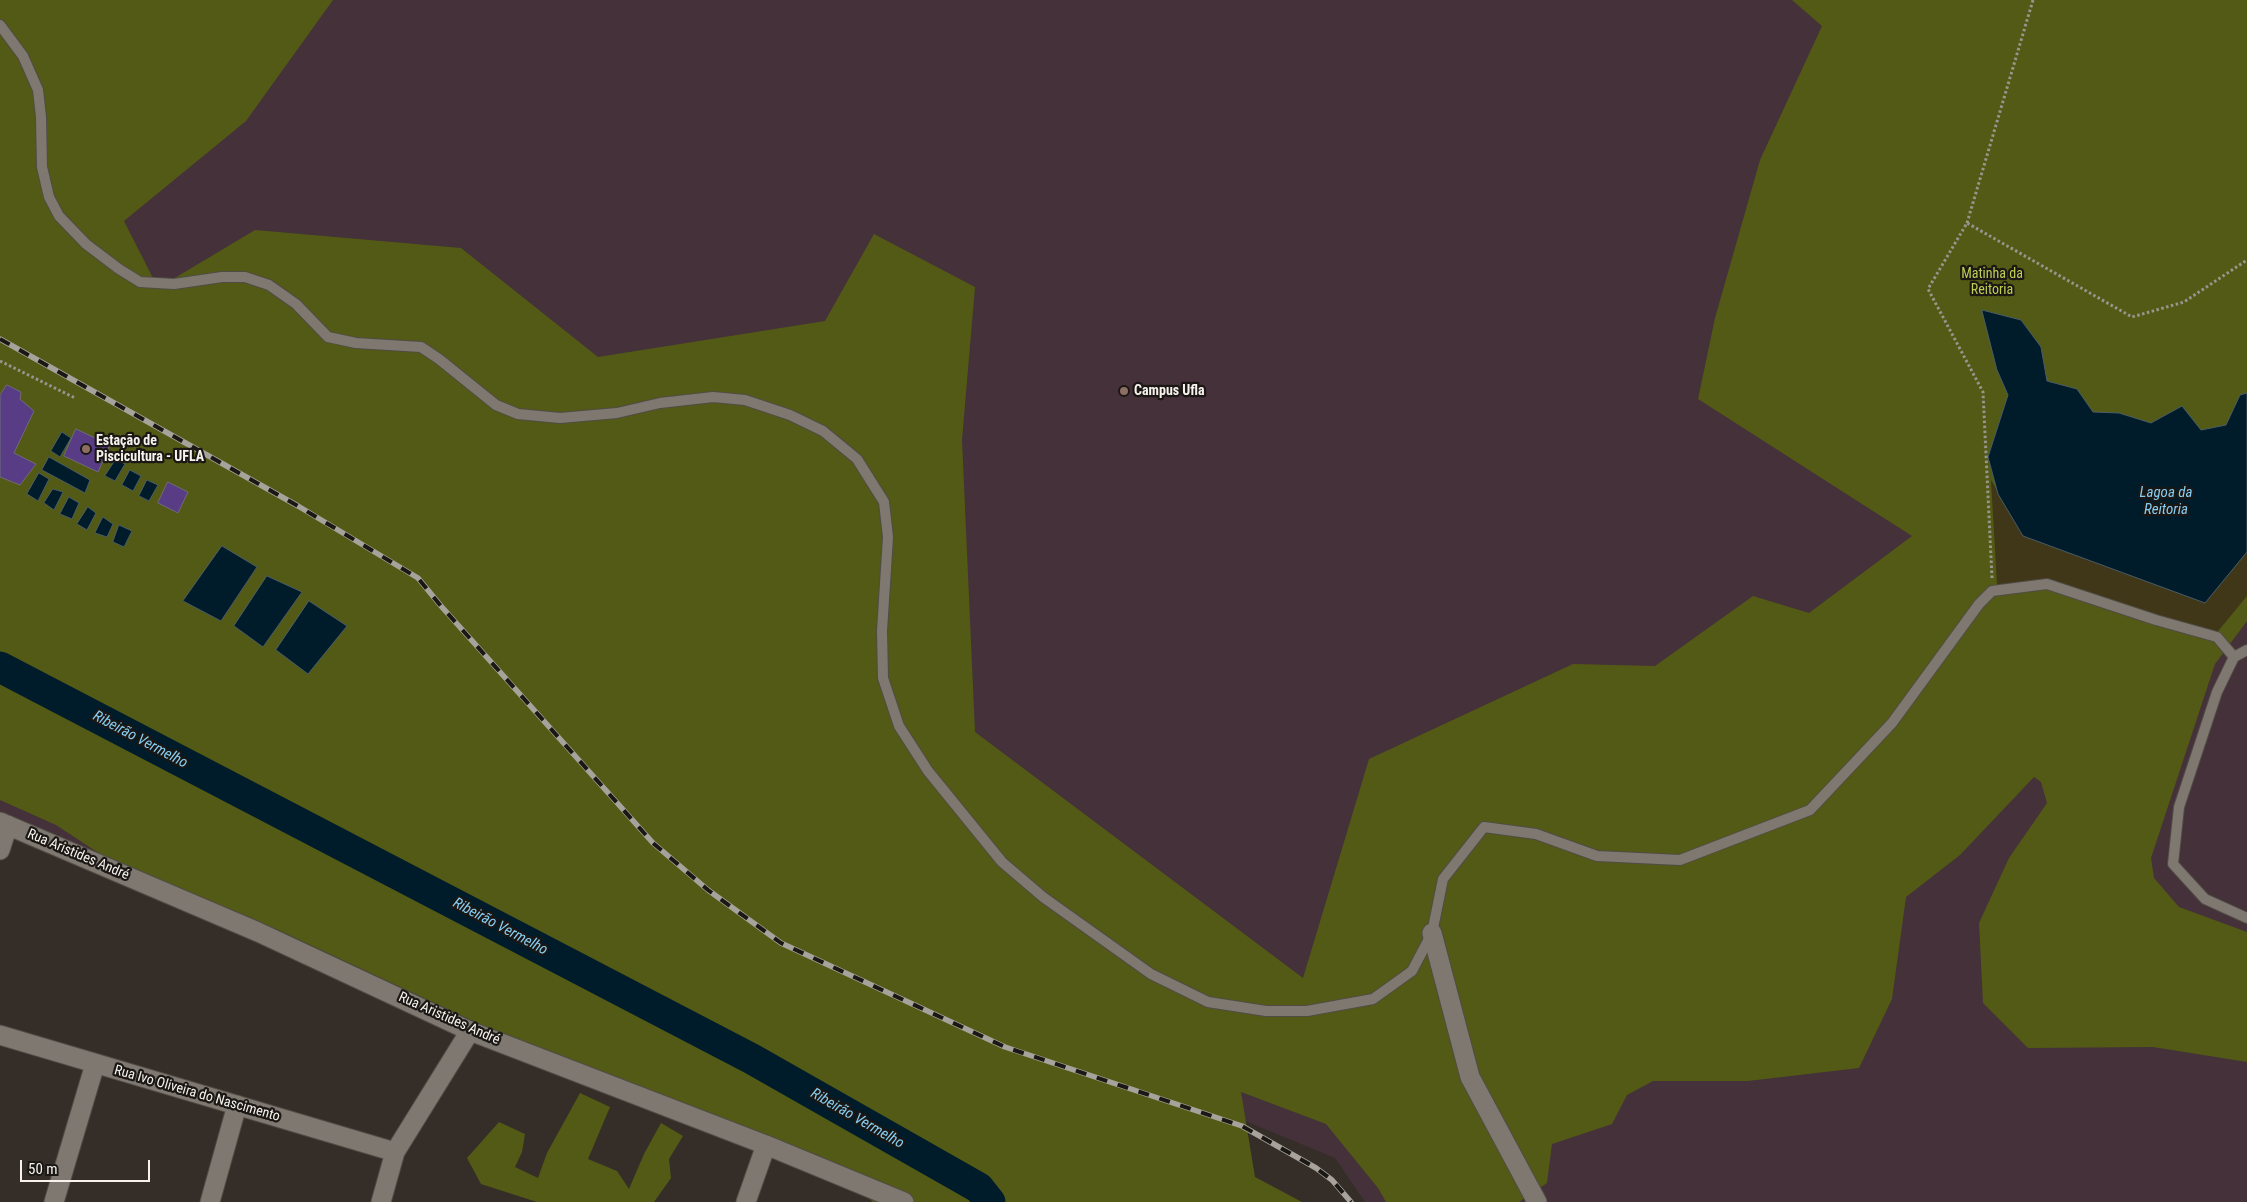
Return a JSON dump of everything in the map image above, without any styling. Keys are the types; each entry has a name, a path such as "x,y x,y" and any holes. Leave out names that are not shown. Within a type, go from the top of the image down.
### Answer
{"street":[{"path":"0,850 4,824"},
{"name":"Rua Aristides André","path":"4,824 258,932 470,1031 766,1145 904,1202"},
{"path":"1432,933 1470,1077 1537,1202"},
{"path":"380,1202 395,1152 470,1031"},
{"name":"Rua Ivo Oliveira do Nascimento","path":"0,1035 395,1152"},
{"path":"54,1202 95,1064"},
{"path":"210,1202 237,1105"},
{"path":"746,1202 766,1145"}],"lane":[{"path":"0,25 23,56 38,90 41,117 42,167 49,197 60,216 86,244 119,270 140,282 174,284 222,277 237,277 270,285 296,304 328,336 356,343 396,344 421,348 439,359 496,405 518,414 560,418 617,413 660,403 713,397 745,400 790,414 823,431 857,459 884,502 888,537 882,631 883,678 899,726 928,771 1002,862 1043,897 1151,974 1208,1002 1266,1010 1307,1011 1373,999 1412,971 1432,933 1443,879 1484,827 1536,834 1597,856 1680,860 1810,810 1892,723 1979,604 1992,591 2047,584 2156,620 2217,637 2234,657"},
{"path":"2247,650 2234,657 2217,692 2179,807 2173,864 2205,899 2247,918"}],"path":[{"path":"1992,591 1983,392 1928,289 1967,223 2033,0"},
{"path":"1967,223 2132,317 2184,302 2247,260"},
{"path":"0,361 75,398"}],"shaded area":[{"name":"Campus Ufla","path":"0,0 2247,0 2247,1202 1365,1202 1335,1158 789,933 208,902 0,815"}],"green space":[{"name":"Matinha da Reitoria","path":"0,0 333,0 246,121 124,221 158,288 255,230 461,248 598,357 825,321 874,234 975,287 962,440 975,732 1303,978 1369,759 1573,664 1655,666 1753,596 1809,613 1912,536 1698,399 1715,318 1760,160 1822,26 1792,0 2247,0 2247,621 2215,664 2151,858 2154,878 2179,907 2247,932 2247,1062 2153,1047 2028,1048 1983,1003 1979,923 2009,858 2047,803 2041,782 2034,777 1960,855 1906,897 1892,999 1859,1068 1748,1081 1653,1081 1627,1095 1612,1124 1552,1144 1547,1183 1519,1202 1386,1202 1378,1188 1326,1124 1241,1092 1255,1177 1302,1202 873,1202 820,1156 486,1027 276,929 120,867 56,825 0,800"},
{"path":"580,1093 610,1107 588,1159 617,1171 629,1189 644,1154 661,1123 683,1136 669,1159 671,1178 654,1202 537,1202 481,1184 467,1158 499,1122 525,1134 522,1152 515,1167 538,1178 547,1153"}],"sand":[{"path":"1991,480 2024,536 2247,550 2247,596 2214,636 2045,580 1997,585"}],"water":[{"name":"Lagoa da Reitoria","path":"1982,310 2021,320 2041,347 2047,381 2077,389 2093,412 2119,413 2151,423 2182,406 2201,430 2226,425 2240,395 2247,393 2247,552 2205,603 2023,536 1998,494 1988,457 2008,395 1997,370"},
{"path":"62,432 71,438 60,457 51,451"},
{"path":"49,457 90,480 85,493 42,470"},
{"path":"116,459 125,464 115,481 105,476"},
{"path":"130,470 141,476 133,491 122,485"},
{"path":"39,473 49,479 38,501 27,494"},
{"path":"147,480 158,485 149,501 139,496"},
{"path":"53,489 63,492 54,510 44,503"},
{"path":"69,497 79,503 72,519 60,514"},
{"path":"88,507 96,513 87,530 77,524"},
{"path":"103,517 113,524 107,537 95,533"},
{"path":"119,525 132,531 124,547 113,542"},
{"path":"222,546 257,567 221,621 183,601"},
{"path":"267,576 302,592 263,647 234,626"},
{"path":"309,601 347,626 308,674 276,650"}],"building":[{"path":"7,385 21,392 20,399 34,411 14,453 36,464 20,485 0,477 0,395"},
{"path":"76,429 110,445 98,472 64,456"},
{"path":"168,482 188,492 178,513 158,503"}],"waterway":[{"name":"Ribeirão Vermelho","path":"0,667 752,1059 979,1188 990,1202"}],"railway":[{"path":"0,339 298,506 418,578 653,843 708,890 781,943 1005,1047 1242,1126 1316,1168 1332,1180 1351,1202"}],"place":[{"name":"Campus Ufla","path":"1124,391"},
{"name":"Estação de Piscicultura - UFLA","path":"86,449"}]}
